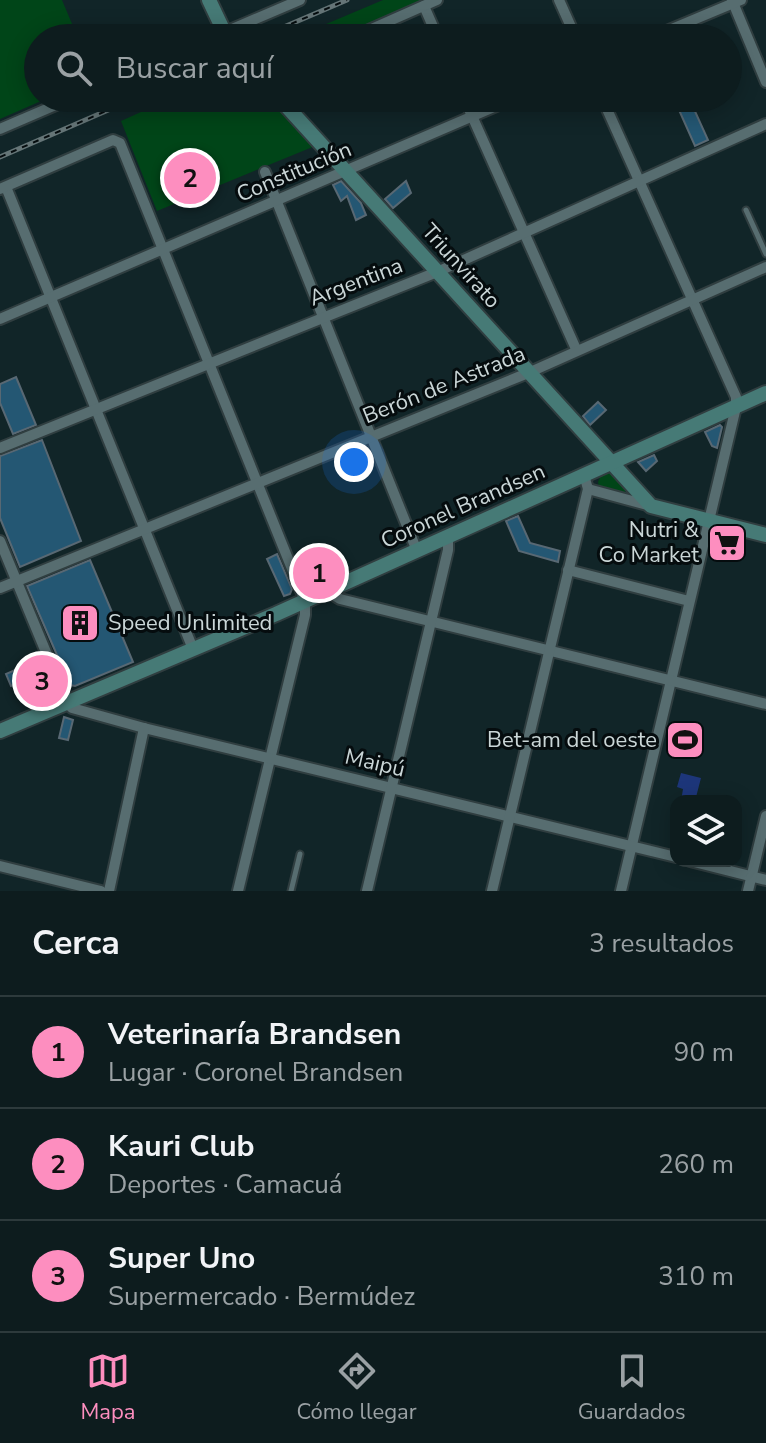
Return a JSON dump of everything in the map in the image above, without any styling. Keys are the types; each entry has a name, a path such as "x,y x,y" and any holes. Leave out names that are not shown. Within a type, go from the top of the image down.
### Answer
{"street":[{"path":"209,0 217,24"},
{"path":"247,24 300,0"},
{"path":"383,24 437,0"},
{"path":"559,0 570,24"},
{"path":"681,24 735,0 766,82"},
{"path":"424,6 432,24"},
{"path":"0,129 39,112"},
{"name":"Triunvirato","path":"292,112 651,506"},
{"path":"471,112 576,349"},
{"name":"Constitución","path":"0,319 484,112"},
{"path":"608,112 736,397 621,891"},
{"name":"Argentina","path":"0,448 437,272 766,124"},
{"path":"193,649 51,298 3,188 116,140 120,143 305,601 305,615 238,891"},
{"path":"265,172 417,551"},
{"name":"Berón de Astrada","path":"0,588 528,373 766,267"},
{"name":"Coronel Brandsen","path":"0,731 448,537 586,482 611,463 766,393"},
{"path":"492,891 550,651 586,482 651,506 766,535"},
{"path":"367,891 448,550 448,537"},
{"path":"0,541 67,703"},
{"path":"568,570 689,601"},
{"path":"327,591 340,599 766,704"},
{"name":"Maipú","path":"67,703 77,710 144,728 670,856"},
{"path":"109,891 144,728"},
{"path":"748,891 766,816"},
{"path":"0,866 101,891"},
{"path":"715,867 766,880"}],"lane":[{"path":"746,210 766,254"},
{"path":"291,891 300,854"}],"green space":[{"path":"0,0 62,0 72,24 24,24 24,108 0,119"},
{"path":"383,0 431,0 377,24 326,24"},
{"path":"141,112 283,112 315,146 157,211 121,121"},
{"path":"609,471 626,488 625,494 599,487 602,473"}],"water":[{"path":"681,773 701,778 697,795 682,795 683,789 677,787"}],"building":[{"path":"680,112 695,112 708,140 695,146"},
{"path":"341,181 361,203 366,215 356,220 347,196 341,201 333,185"},
{"path":"406,181 411,193 393,208 385,199"},
{"path":"16,377 36,425 13,434 0,403 0,384"},
{"path":"598,402 606,410 590,425 583,416"},
{"path":"720,425 717,448 712,446 705,432"},
{"path":"42,440 81,541 20,567 0,518 0,456"},
{"path":"654,455 657,461 646,471 638,462"},
{"path":"518,516 530,543 560,551 558,562 519,551 506,521"},
{"path":"277,554 292,589 290,594 284,596 267,559"},
{"name":"Speed Unlimited","path":"90,560 133,662 75,686 70,685 27,586"},
{"path":"319,563 327,579 307,586 301,571"},
{"path":"40,659 53,691 51,696 43,699 33,676 11,686 6,674"},
{"path":"64,717 73,720 68,740 59,738"}],"railway":[{"path":"291,24 347,0"},
{"path":"0,157 104,112"}],"place":[{"name":"Kauri Club","path":"190,178"},
{"name":"Nutri & Co Market","path":"727,543"},
{"name":"Veterinaría Brandsen","path":"319,573"},
{"name":"Speed Unlimited","path":"80,623"},
{"name":"Super Uno","path":"42,681"},
{"name":"Bet-am del oeste","path":"685,740"}]}
